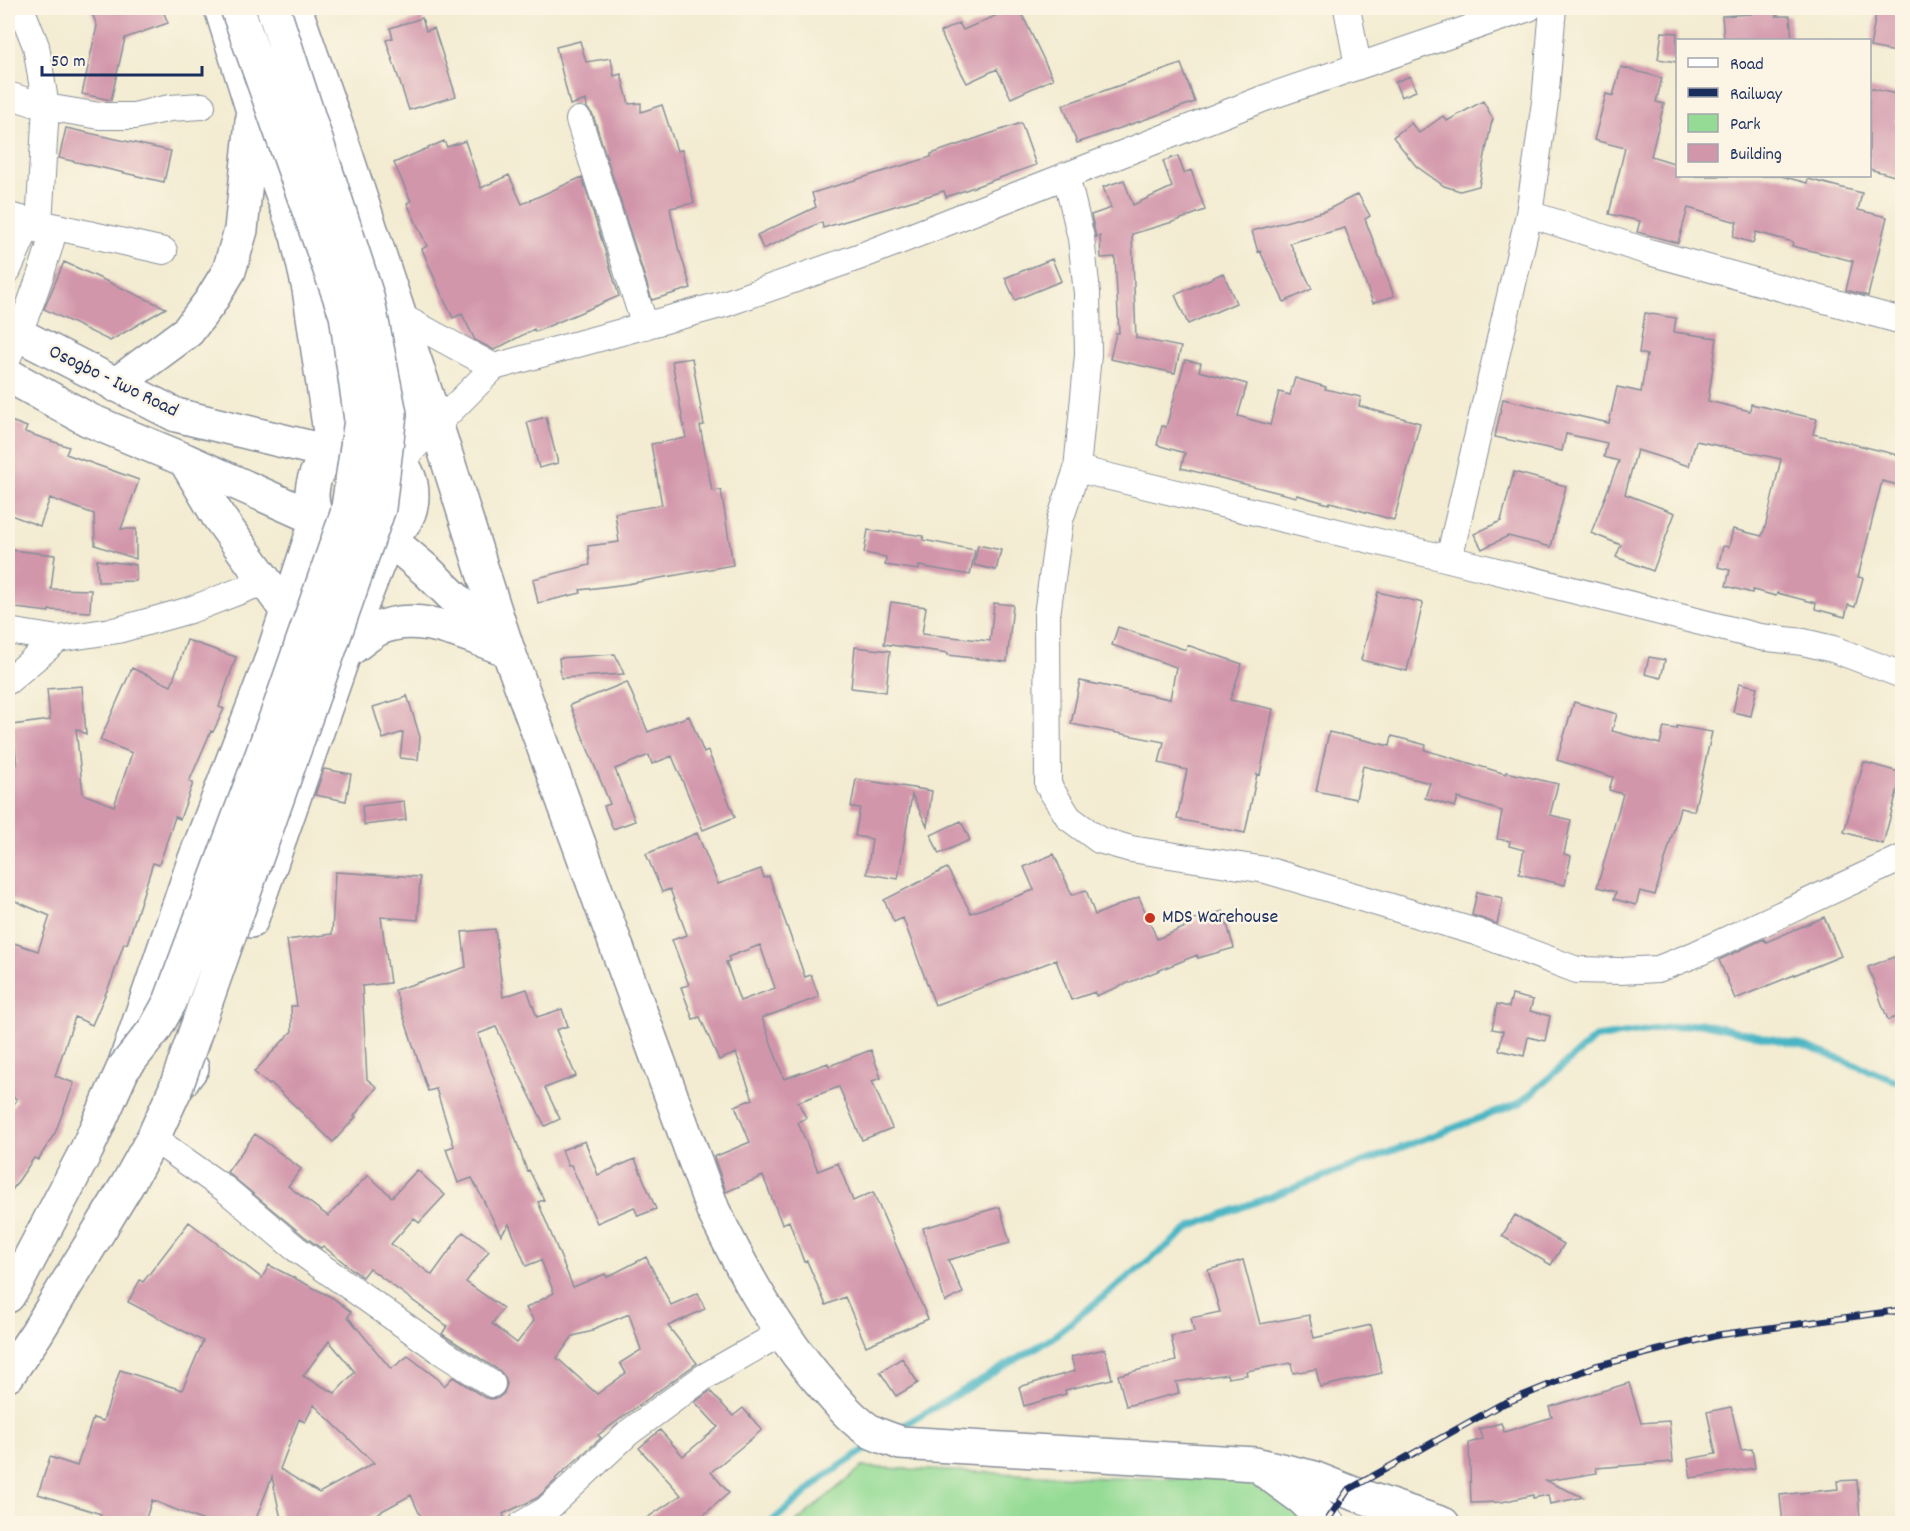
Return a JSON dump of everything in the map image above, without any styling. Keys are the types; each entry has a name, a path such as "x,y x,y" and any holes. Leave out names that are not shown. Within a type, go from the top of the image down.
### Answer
{"main road":[{"path":"221,8 253,111 300,246 309,289 333,453"},
{"path":"123,1069 155,1029 170,1002 279,709 347,514 361,420 346,315 237,8"},
{"path":"8,1375 36,1334 127,1185 153,1138 174,1090 379,508 390,414 367,296 273,8"},
{"path":"295,8 437,424 508,650 713,1210 741,1268 781,1333 810,1371 852,1417 871,1431 900,1443 1255,1464 1311,1477 1443,1524"},
{"path":"115,384 188,331 210,302 229,271 241,230 253,111"},
{"path":"400,462 408,385 404,327"},
{"name":"Osogbo - Iwo Road","path":"11,341 115,384 176,414 333,453"},
{"name":"Osogbo - Iwo Road","path":"8,375 89,420 317,519"},
{"path":"361,444 376,446 400,462 408,474 412,488 412,503 408,517 388,538 368,545 348,544 330,534 317,519 311,501 312,483 320,465 333,453 347,446 361,444"},
{"path":"185,460 218,516 283,593"},
{"path":"400,462 426,466 454,476"},
{"path":"12,1279 87,1149 123,1069 193,864 270,663 283,593 317,519"},
{"path":"174,1090 201,1057 214,1027 358,614 388,538"},
{"path":"388,538 427,571 508,650"},
{"path":"283,593 323,586 337,591 358,614"},
{"path":"346,652 377,630 405,622 440,626 508,650"},
{"path":"1255,1464 1303,1499 1328,1524"},
{"path":"1352,1493 1378,1524"}],"street":[{"path":"11,341 46,259 51,241 39,224 46,107 36,46 21,8"},
{"path":"1347,8 1358,66"},
{"path":"400,462 494,367 724,304 861,256 1265,98 1529,8"},
{"path":"1449,558 1529,214 1545,102 1553,8"},
{"path":"8,95 46,107 100,116 134,116 170,108 202,106"},
{"path":"579,120 645,326"},
{"path":"1066,175 1081,238 1088,293 1088,355 1077,469 1060,519 1047,615 1048,785 1069,818 1099,840 1131,849 1266,870 1476,932 1577,970 1658,969 1696,954 1902,858"},
{"path":"1529,214 1649,252 1902,321"},
{"path":"8,216 164,251"},
{"path":"8,270 24,234 39,224"},
{"path":"404,327 494,367"},
{"path":"1077,469 1449,558 1760,637 1803,642 1833,649 1902,675"},
{"path":"8,631 58,639 118,630 190,610 283,593"},
{"path":"8,681 58,639"},
{"path":"153,1138 225,1189 295,1248 442,1352 492,1384"},
{"path":"522,1524 546,1510 628,1433 675,1398 704,1377 781,1333"}],"green space":[{"path":"862,1467 1105,1478 1305,1479 1340,1524 794,1524"}],"building":[{"path":"90,8 162,8 168,23 125,38 111,100 82,94 97,26"},
{"path":"1013,8 1019,8 1053,79 1011,98 997,69 967,83 940,32 959,23 963,30"},
{"path":"1751,8 1775,8 1776,16 1790,16 1792,39 1724,39 1722,16 1751,14"},
{"path":"1877,8 1902,8 1902,53 1871,47"},
{"path":"422,18 426,31 434,28 456,96 409,110 386,40 393,38 390,28"},
{"path":"1662,32 1677,33 1676,62 1658,59"},
{"path":"580,41 586,62 611,58 614,76 621,74 629,104 641,103 641,112 662,105 677,151 682,150 694,203 670,208 679,252 691,288 652,300 593,115 587,108 586,100 570,105 556,47"},
{"path":"1181,64 1195,102 1077,143 1063,105"},
{"path":"1621,67 1662,78 1656,102 1664,104 1651,156 1676,164 1676,177 1785,177 1807,183 1808,179 1862,193 1858,210 1887,217 1868,296 1846,290 1853,261 1792,246 1793,242 1756,232 1753,243 1733,237 1737,222 1688,208 1678,243 1637,232 1640,221 1609,214 1625,148 1594,140 1606,94 1613,96"},
{"path":"1410,76 1416,91 1401,97 1395,82"},
{"path":"1871,88 1901,95 1895,122 1902,125 1902,178 1871,170"},
{"path":"1483,101 1493,119 1479,186 1460,191 1444,186 1416,166 1393,137 1411,123 1419,133 1443,116 1447,121"},
{"path":"1021,123 1036,165 946,197 944,191 823,228 822,222 763,249 757,235 816,207 812,193 931,157 931,154"},
{"path":"66,128 171,151 164,182 59,158"},
{"path":"444,141 447,147 465,141 481,188 509,175 522,204 582,177 619,296 535,332 534,329 494,350 475,340 462,314 453,318 439,289 422,249 427,246 407,203 411,201 394,163"},
{"path":"1178,156 1184,173 1191,170 1205,210 1132,234 1136,338 1181,347 1175,373 1110,359 1116,333 1119,333 1115,257 1101,258 1100,236 1096,237 1091,215 1111,208 1103,187 1124,180 1133,205 1172,187 1163,161"},
{"path":"1358,194 1370,216 1365,219 1394,296 1373,303 1345,228 1290,243 1312,289 1284,302 1260,251 1258,252 1252,231 1325,211"},
{"path":"1052,259 1061,281 1015,300 1005,278"},
{"path":"64,262 166,308 110,341 44,309"},
{"path":"1223,273 1236,303 1188,324 1175,295"},
{"path":"1645,313 1676,318 1674,332 1717,338 1708,401 1750,411 1751,404 1817,419 1813,434 1902,456 1902,486 1882,481 1858,577 1863,578 1855,607 1848,605 1845,617 1815,609 1816,603 1777,593 1776,596 1753,590 1752,593 1726,586 1730,570 1718,567 1723,546 1729,547 1733,529 1762,536 1781,459 1696,441 1689,466 1637,450 1625,494 1675,513 1653,571 1616,557 1621,545 1591,533 1619,461 1604,457 1607,443 1566,434 1562,451 1495,437 1503,399 1609,423 1617,387 1641,392 1647,355 1639,353"},
{"path":"692,358 704,425 700,426 712,491 721,490 733,565 580,590 581,593 538,603 533,579 590,565 588,546 619,542 615,513 662,505 651,444 686,438 672,361"},
{"path":"1185,360 1201,363 1199,371 1247,384 1238,416 1270,425 1279,392 1290,395 1295,378 1326,387 1325,389 1361,397 1359,406 1420,423 1394,520 1330,502 1329,504 1297,495 1296,497 1181,468 1185,453 1157,445 1162,426 1166,427"},
{"path":"546,417 558,463 539,468 527,422"},
{"path":"8,420 27,427 25,432 69,447 66,454 139,480 121,529 136,529 136,559 95,545 94,514 50,498 40,526 8,514"},
{"path":"1514,472 1566,486 1551,547 1508,536 1482,549 1474,534 1501,521"},
{"path":"868,530 924,536 923,540 975,550 970,575 919,566 919,570 885,565 886,557 864,553"},
{"path":"978,545 1001,550 996,570 974,565"},
{"path":"11,550 55,555 51,589 91,590 90,612 49,610 49,612 8,607"},
{"path":"97,560 136,565 136,581 98,582"},
{"path":"1378,592 1423,603 1407,671 1361,660"},
{"path":"891,602 926,607 922,634 990,641 994,603 1013,605 1007,662 884,644"},
{"path":"1118,627 1186,650 1187,645 1242,664 1230,700 1273,709 1260,775 1257,774 1245,833 1177,819 1187,770 1159,763 1164,742 1071,724 1080,681 1170,699 1176,667 1112,645"},
{"path":"187,640 236,657 219,707 224,709 213,732 211,731 189,782 193,783 180,819 175,817 159,865 153,863 127,944 124,943 112,979 92,1025 75,1017 55,1076 74,1083 55,1133 38,1160 34,1158 8,1196 8,1114 17,1099 8,1095 8,941 38,951 50,916 8,898 8,760 17,764 12,725 50,720 47,689 82,686 86,734 76,729 83,794 114,806 132,753 100,740 132,668 171,686"},
{"path":"855,647 890,651 886,692 851,688"},
{"path":"615,654 624,674 561,678 559,658"},
{"path":"1649,657 1665,660 1661,678 1645,674"},
{"path":"627,682 648,732 689,716 704,753 708,751 735,817 703,830 672,756 652,764 649,755 615,769 635,821 613,829 604,806 610,804 570,705"},
{"path":"1739,683 1757,687 1751,716 1733,712"},
{"path":"407,695 420,737 418,760 400,758 403,732 383,739 373,707 407,697"},
{"path":"1574,702 1617,714 1612,731 1660,744 1664,727 1676,729 1677,726 1712,732 1694,811 1680,808 1655,895 1640,891 1636,905 1614,899 1616,892 1597,887 1623,794 1609,790 1613,777 1557,760"},
{"path":"1329,732 1390,746 1392,736 1426,745 1425,750 1506,774 1506,772 1558,784 1550,815 1571,820 1564,854 1571,856 1565,885 1519,874 1524,850 1509,846 1510,841 1497,839 1502,811 1458,798 1455,807 1425,798 1430,783 1363,766 1356,799 1316,791"},
{"path":"1864,762 1902,773 1883,844 1844,832"},
{"path":"324,769 351,774 346,801 315,795"},
{"path":"856,779 932,791 927,826 912,795 898,879 867,874 872,839 855,836 860,808 851,807"},
{"path":"404,801 406,820 364,825 362,806"},
{"path":"961,821 970,840 939,854 931,835"},
{"path":"697,833 718,884 761,869 764,878 769,876 805,977 811,975 819,997 762,1018 784,1079 828,1063 829,1066 871,1050 881,1078 872,1081 892,1128 862,1140 839,1087 798,1102 806,1118 798,1122 818,1171 838,1163 853,1201 873,1192 928,1319 866,1346 845,1297 826,1305 807,1261 804,1262 789,1221 782,1224 763,1176 726,1192 714,1157 750,1142 735,1106 753,1099 736,1053 719,1060 700,1017 693,1019 681,987 689,985 672,940 687,935 670,889 662,892 646,854","holes":["760,945 775,988 740,1001 726,962 730,961 728,957"]},
{"path":"1054,854 1072,895 1086,890 1095,915 1139,897 1157,939 1188,926 1187,922 1223,911 1234,948 1198,958 1197,955 1096,996 1095,992 1071,1000 1056,960 935,1005 903,918 894,922 884,900 947,868 971,913 1034,890 1024,867"},
{"path":"335,872 420,877 418,920 381,917 390,983 362,986 367,1079 377,1087 354,1116 356,1117 333,1142 271,1083 269,1085 254,1072 292,1031 291,1006 297,1006 287,940 332,934"},
{"path":"1477,892 1503,898 1497,924 1472,915"},
{"path":"1824,917 1841,956 1735,999 1719,960 1764,939 1766,942"},
{"path":"495,929 503,997 527,989 537,1017 562,1009 568,1026 556,1030 576,1076 545,1088 560,1119 545,1126 496,1027 478,1034 527,1171 529,1170 544,1200 538,1202 573,1287 605,1274 607,1277 646,1257 671,1305 698,1293 705,1309 668,1326 697,1363 598,1435 601,1438 537,1498 503,1514 507,1524 424,1524 411,1495 358,1524 282,1524 272,1477 254,1524 211,1524 152,1500 144,1524 98,1524 101,1514 38,1494 50,1457 77,1466 93,1418 103,1421 120,1370 182,1390 203,1341 128,1302 140,1280 143,1282 189,1222 262,1278 269,1265 333,1298 351,1312 348,1317 391,1369 408,1356 444,1386 453,1377 484,1397 498,1398 504,1393 507,1384 500,1371 442,1334 447,1326 369,1268 362,1277 323,1246 321,1248 304,1236 227,1172 255,1134 301,1169 288,1186 328,1216 368,1175 392,1197 417,1170 445,1195 419,1223 414,1218 391,1244 432,1275 463,1232 489,1251 466,1282 503,1308 492,1324 517,1343 534,1321 526,1308 554,1293 541,1260 526,1266 509,1224 501,1235 472,1178 458,1183 446,1149 454,1146 436,1089 428,1091 395,990 466,967 462,932","holes":["629,1314 641,1350 620,1363 626,1373 597,1394 557,1358 573,1336 593,1331 593,1329","329,1341 355,1372 335,1393 303,1376","314,1405 374,1463 319,1493 280,1469 299,1419 305,1422"]},
{"path":"1902,954 1902,1015 1888,1020 1868,967"},
{"path":"1512,995 1533,1000 1530,1011 1550,1016 1545,1041 1528,1037 1524,1056 1499,1050 1503,1031 1492,1029 1497,1004 1509,1007"},
{"path":"585,1141 598,1175 635,1159 656,1209 638,1216 634,1207 597,1223 562,1150"},
{"path":"1000,1207 1010,1243 948,1260 963,1293 945,1302 923,1228"},
{"path":"1515,1215 1564,1244 1551,1265 1502,1236"},
{"path":"1243,1260 1260,1324 1309,1315 1314,1338 1371,1325 1382,1373 1320,1387 1316,1369 1293,1373 1291,1363 1246,1371 1247,1375 1228,1378 1227,1374 1176,1382 1179,1393 1126,1406 1118,1375 1176,1361 1171,1336 1194,1332 1191,1318 1220,1312 1208,1270"},
{"path":"1105,1349 1112,1379 1065,1390 1066,1394 1024,1406 1019,1387 1075,1371 1071,1357"},
{"path":"902,1358 918,1383 896,1396 880,1372"},
{"path":"1629,1383 1641,1423 1669,1421 1673,1462 1596,1468 1597,1473 1546,1481 1583,1497 1550,1504 1548,1495 1533,1498 1533,1495 1502,1502 1471,1503 1469,1443 1482,1439 1479,1429 1501,1423 1504,1432 1552,1417 1549,1407"},
{"path":"710,1391 733,1416 743,1408 762,1430 711,1472 729,1493 693,1524 638,1524 681,1495 639,1448 660,1430 683,1456 718,1427 695,1402"},
{"path":"1731,1407 1741,1450 1752,1449 1755,1468 1691,1478 1688,1459 1716,1454 1707,1412"},
{"path":"1857,1480 1860,1519 1834,1522 1835,1524 1783,1524 1780,1495 1838,1489 1837,1481"}],"waterway":[{"path":"896,1430 1049,1340 1192,1226 1520,1103 1595,1038 1701,1023 1808,1047 1902,1083"},
{"path":"769,1524 828,1474 874,1444"}],"railway":[{"path":"1325,1524 1348,1490 1500,1405 1596,1366 1718,1335 1902,1310"}],"place":[{"name":"MDS Warehouse","path":"1150,918"}]}
